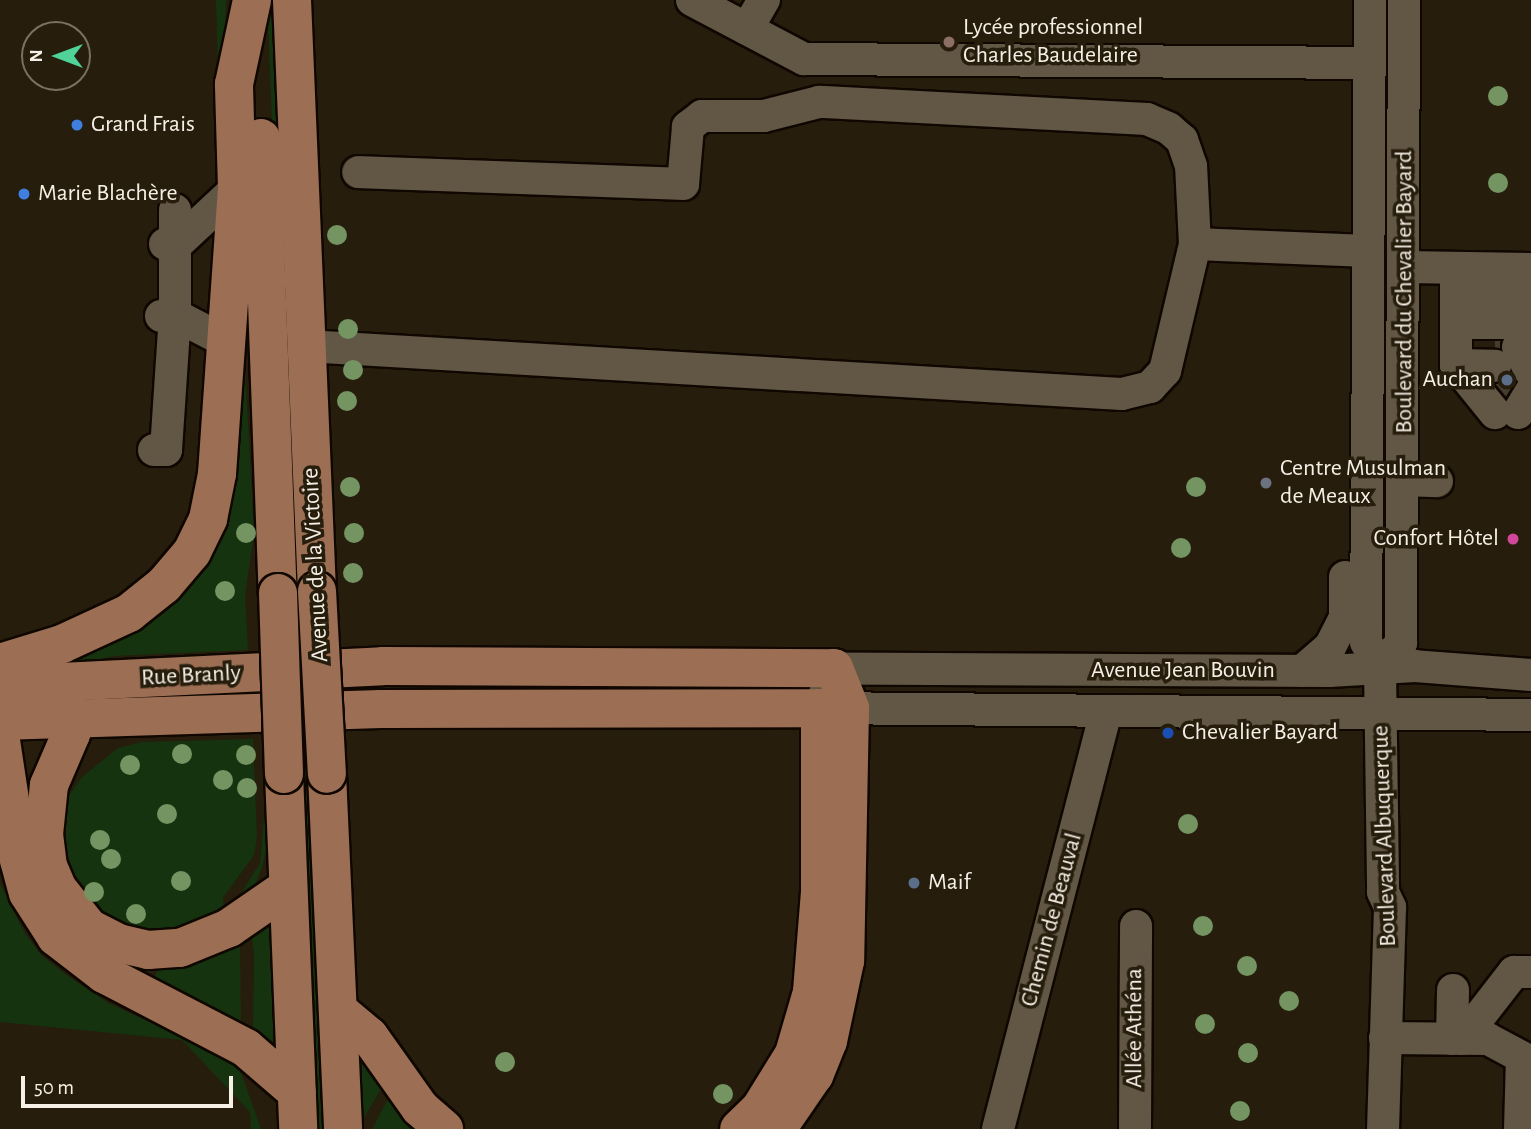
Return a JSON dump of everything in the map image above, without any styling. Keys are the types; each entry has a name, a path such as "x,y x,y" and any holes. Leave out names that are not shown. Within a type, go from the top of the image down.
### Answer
{"main road":[{"path":"0,663 62,644 129,613 164,585 192,552 208,519 217,474 237,188 234,85 253,0"},
{"name":"Avenue de la Victoire","path":"253,0 279,530 278,593 287,888 297,1110"},
{"name":"Avenue de la Victoire","path":"292,0 343,1129"},
{"name":"Rue Branly","path":"0,685 383,667 834,668"},
{"path":"777,1129 814,1075 838,1006 846,939 834,668"},
{"path":"739,1129 760,1109 794,1054 812,992 835,708"},
{"name":"Rue Branly","path":"0,720 381,709 835,708"},
{"path":"71,718 71,734 49,785 44,834 48,866 58,889 89,928 128,946 180,948 229,928 287,888"},
{"path":"0,734 19,860 28,893 57,937 104,974 246,1048 297,1110"},
{"path":"339,1011 369,1036 420,1108 444,1129"}],"street":[{"path":"692,0 804,59 1370,63"},
{"path":"747,29 764,0"},
{"name":"Boulevard du Chevalier Bayard","path":"1370,0 1366,642 1380,668 1401,643 1408,7"},
{"path":"306,346 1122,394 1150,387 1165,371 1195,244 1191,166 1182,140 1168,128 1147,119 819,102 764,116 702,116 688,127 683,184 358,172"},
{"path":"169,244 237,188"},
{"path":"154,450 166,450 169,244 175,210"},
{"path":"1195,244 1368,251"},
{"path":"1404,267 1456,299 1516,376"},
{"path":"1456,299 1531,269"},
{"path":"1456,299 1531,295"},
{"path":"1456,299 1531,309"},
{"path":"1456,299 1456,365"},
{"name":"Boulevard du Chevalier Bayard","path":"1302,671 1330,647 1345,618 1348,396 1368,300"},
{"path":"168,316 225,341"},
{"path":"1456,365 1516,376"},
{"path":"1456,365 1516,376"},
{"path":"1403,480 1437,481"},
{"name":"Avenue Jean Bouvin","path":"834,668 1302,671 1415,666 1531,675"},
{"name":"Boulevard Albuquerque","path":"1380,668 1383,892 1390,907 1391,954 1385,970 1382,1129"},
{"name":"Avenue Jean Bouvin","path":"835,708 1531,715"},
{"name":"Chemin de Beauval","path":"998,1129 1106,712"},
{"name":"Allée Athéna","path":"1135,1129 1136,926"},
{"path":"1457,1039 1514,972 1531,972"},
{"path":"1453,990 1457,1039"},
{"path":"1385,1038 1488,1039 1526,1060 1520,1129"}],"green space":[{"path":"216,0 226,0 221,179"},
{"path":"267,0 271,0 276,63 305,683 373,681 373,693 307,695 329,1129 311,1129 295,696 51,703 295,683"},
{"path":"242,310 254,534 245,595 248,650 114,656 75,665 69,659 180,590"},
{"path":"253,739 257,837 254,855 223,898 223,913 192,929 134,933 99,914 63,865 59,821 67,798 82,777 118,748 142,742"},
{"path":"265,805 268,837 263,865 253,890 233,906 260,863"},
{"path":"0,883 24,932 42,956 108,1003 215,1052 240,1070 261,1129 251,1129 250,1112 182,1040 0,1022"},
{"path":"272,918 278,1050 253,1038 254,952 250,928"},
{"path":"240,937 241,1029 153,986 159,964"},
{"path":"366,1060 386,1081 359,1126 357,1066"},
{"path":"392,1092 426,1129 372,1129"}],"tunnel":[{"path":"1495,347 1518,347"},
{"path":"1495,393 1518,393"}],"place":[{"name":"Lycée professionnel Charles Baudelaire","path":"949,42"},
{"name":"Grand Frais","path":"77,125"},
{"name":"Marie Blachère","path":"24,194"},
{"name":"Auchan","path":"1507,380"},
{"name":"Centre Musulman de Meaux","path":"1266,483"},
{"name":"Confort Hôtel","path":"1513,539"},
{"name":"Chevalier Bayard","path":"1168,733"},
{"name":"Maif","path":"914,883"}]}
